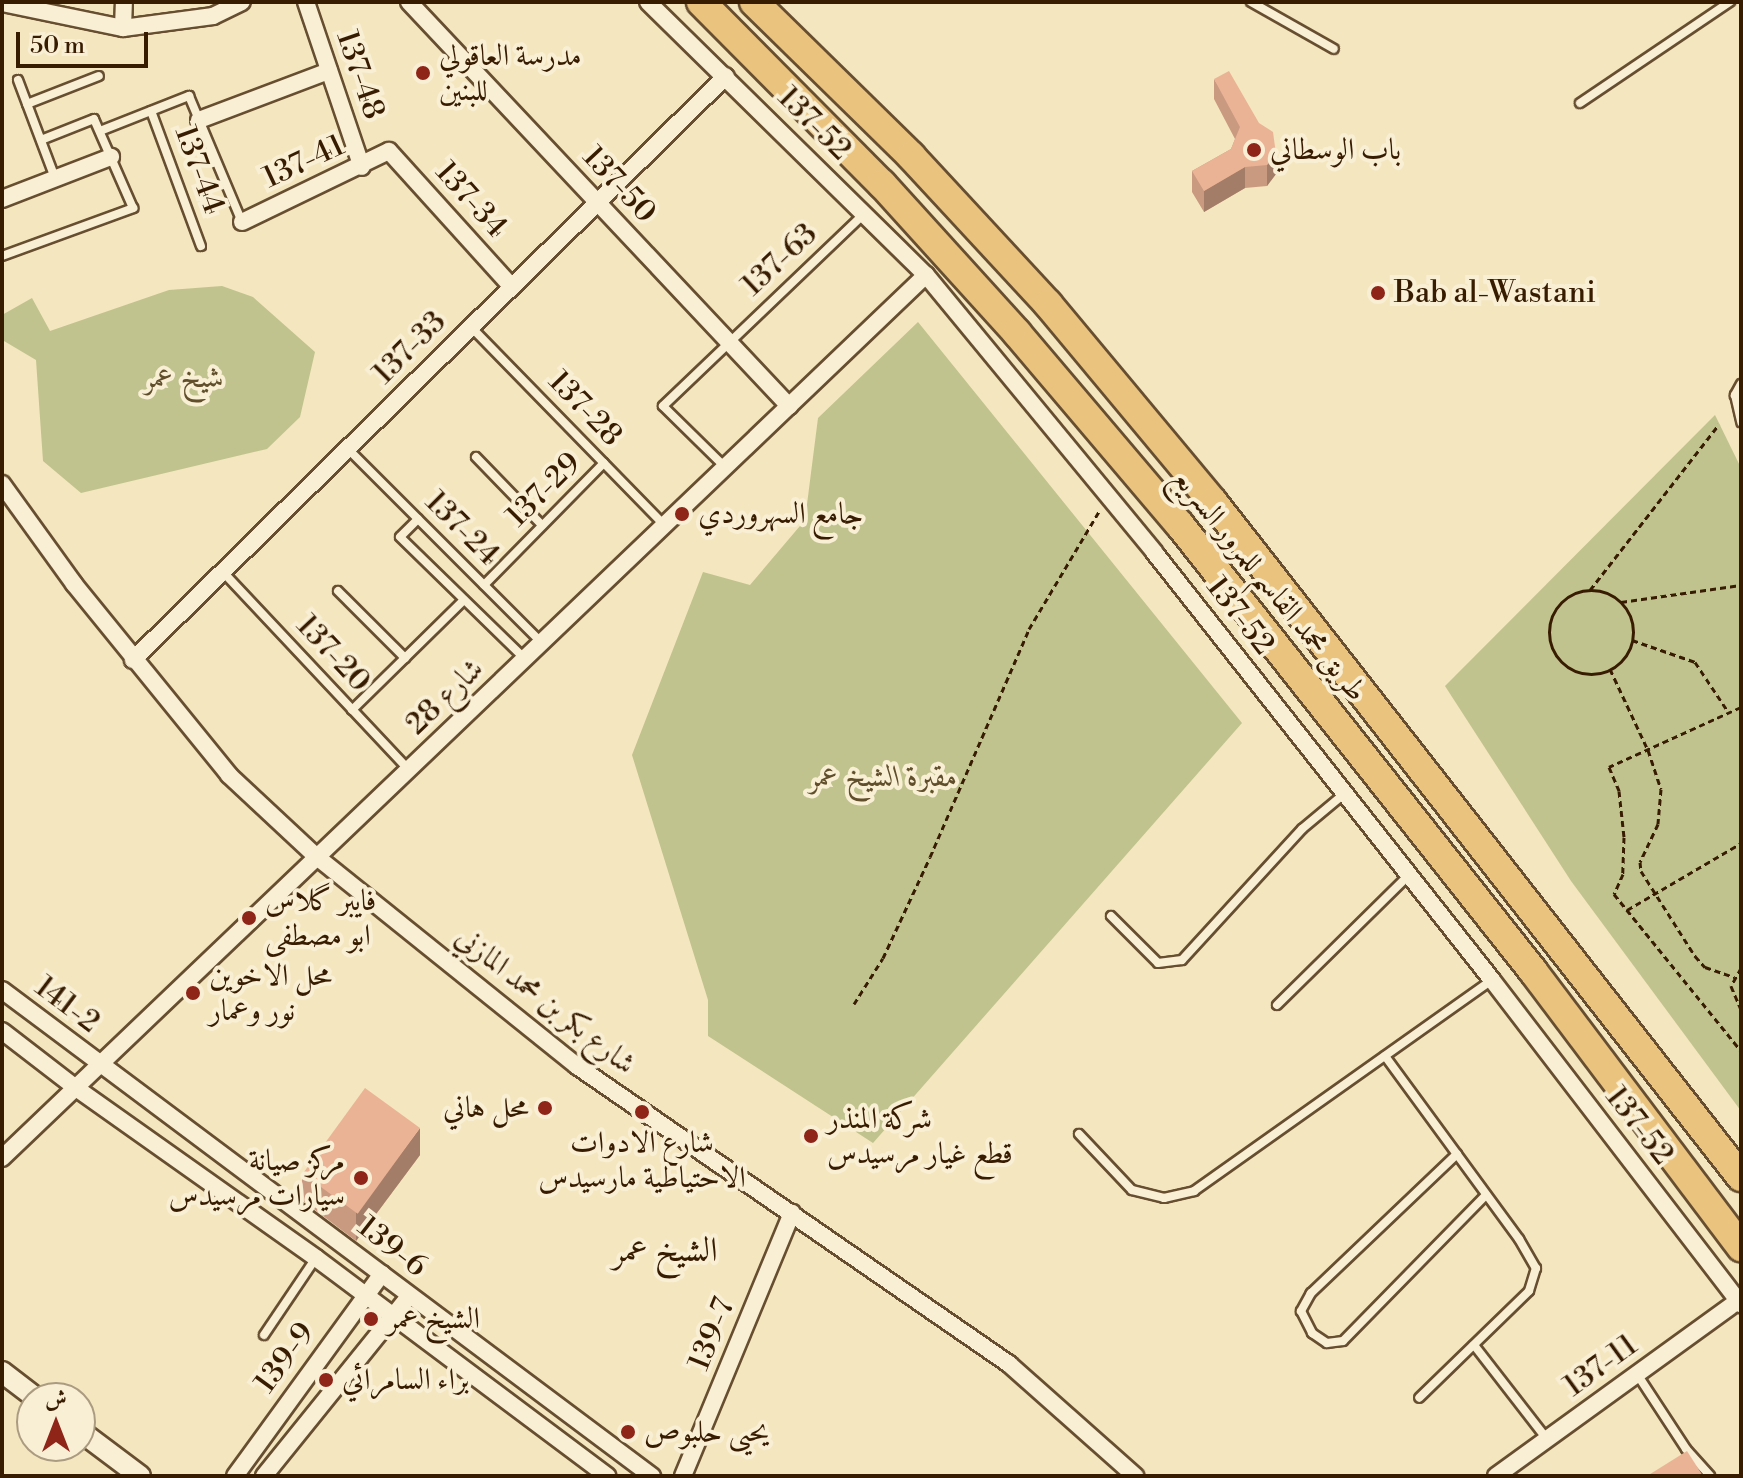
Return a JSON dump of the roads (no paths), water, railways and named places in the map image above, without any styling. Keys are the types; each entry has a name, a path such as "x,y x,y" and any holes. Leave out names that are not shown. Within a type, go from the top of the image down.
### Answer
{"highway":[{"name":"طريق محمد القاسم للمرور السريع","path":"701,2 882,184 1017,333 1180,525 1533,971 1741,1247"},
{"name":"طريق محمد القاسم للمرور السريع","path":"754,2 911,156 1058,316 1213,502 1741,1177"}],"street":[{"path":"123,28 124,2"},
{"path":"2,3 123,28 213,16 242,2"},
{"name":"137-48","path":"306,2 362,167"},
{"name":"137-50","path":"409,2 789,406"},
{"name":"137-52","path":"648,2 926,275 1109,497 1492,980 1740,1303"},
{"path":"199,120 329,71"},
{"name":"137-33","path":"133,660 726,76"},
{"name":"137-41","path":"242,222 362,167 389,151"},
{"name":"137-34","path":"389,151 512,287"},
{"path":"2,199 111,157"},
{"name":"شارع 28","path":"2,1158 926,275"},
{"name":"شارع بكر بن محمد المازني","path":"2,484 133,660 229,775 317,857 577,1066 1009,1364 1135,1476"},
{"name":"141-2","path":"2,990 98,1064"},
{"name":"141-2","path":"2,1031 76,1088"},
{"name":"139-6","path":"98,1064 652,1476"},
{"name":"139-6","path":"76,1088 316,1258 607,1476"},
{"name":"139-7","path":"683,1476 792,1213"},
{"name":"139-9","path":"235,1476 382,1274"},
{"name":"139-9","path":"264,1476 409,1296"},
{"name":"137-11","path":"1496,1476 1740,1303"},
{"path":"96,1443 140,1476"}],"lane":[{"path":"1251,2 1334,49"},
{"path":"1580,103 1730,2"},
{"path":"27,104 99,76"},
{"path":"18,80 55,178"},
{"path":"100,131 189,96 242,222"},
{"name":"137-44","path":"151,111 201,246"},
{"path":"2,256 133,208 94,119 41,140"},
{"name":"137-63","path":"725,467 663,406 864,214"},
{"name":"137-28","path":"471,327 664,525"},
{"path":"1741,384 1735,395 1741,422"},
{"name":"137-24","path":"348,449 542,643"},
{"path":"476,457 542,525"},
{"name":"137-29","path":"484,585 604,463"},
{"path":"418,519 400,537 525,659"},
{"name":"137-20","path":"223,572 409,770"},
{"path":"338,591 405,658"},
{"path":"352,710 464,600"},
{"path":"1111,916 1158,963 1182,960 1302,829 1344,794"},
{"path":"1277,1005 1408,876"},
{"path":"1079,1134 1132,1190 1164,1198 1194,1191 1492,980"},
{"path":"1385,1056 1536,1268 1529,1291 1419,1398"},
{"path":"1457,1154 1311,1293 1301,1311 1312,1333 1327,1343 1343,1341 1486,1195"},
{"path":"264,1335 316,1258"},
{"path":"1474,1345 1547,1439"},
{"path":"1637,1374 1686,1449 1710,1476"}],"place":[{"name":"مدرسة العاقولي للبنين","path":"423,73"},
{"name":"باب الوسطاني","path":"1254,150"},
{"name":"Bab al-Wastani","path":"1378,293"},
{"name":"جامع السهروردي","path":"682,514"},
{"name":"فايبر گلاس ابو مصطفى","path":"249,918"},
{"name":"محل الاخوين نور وعمار","path":"193,993"},
{"name":"محل هاني","path":"545,1108"},
{"name":"شارع الادوات الاحتياطية مارسيدس","path":"642,1112"},
{"name":"شركة المنذر قطع غيار مرسيدس","path":"811,1136"},
{"name":"مركز صيانة سيارات مرسيدس","path":"361,1178"},
{"name":"الشيخ عمر","path":"371,1319"},
{"name":"براء السامرائي","path":"326,1380"},
{"name":"يحيى حلبوص","path":"628,1432"}],"district":[{"name":"الشيخ عمر","path":"665,1252"}],"park label":[{"name":"شيخ عمر","path":"184,378"},
{"name":"مقبرة الشيخ عمر","path":"883,777"}]}
